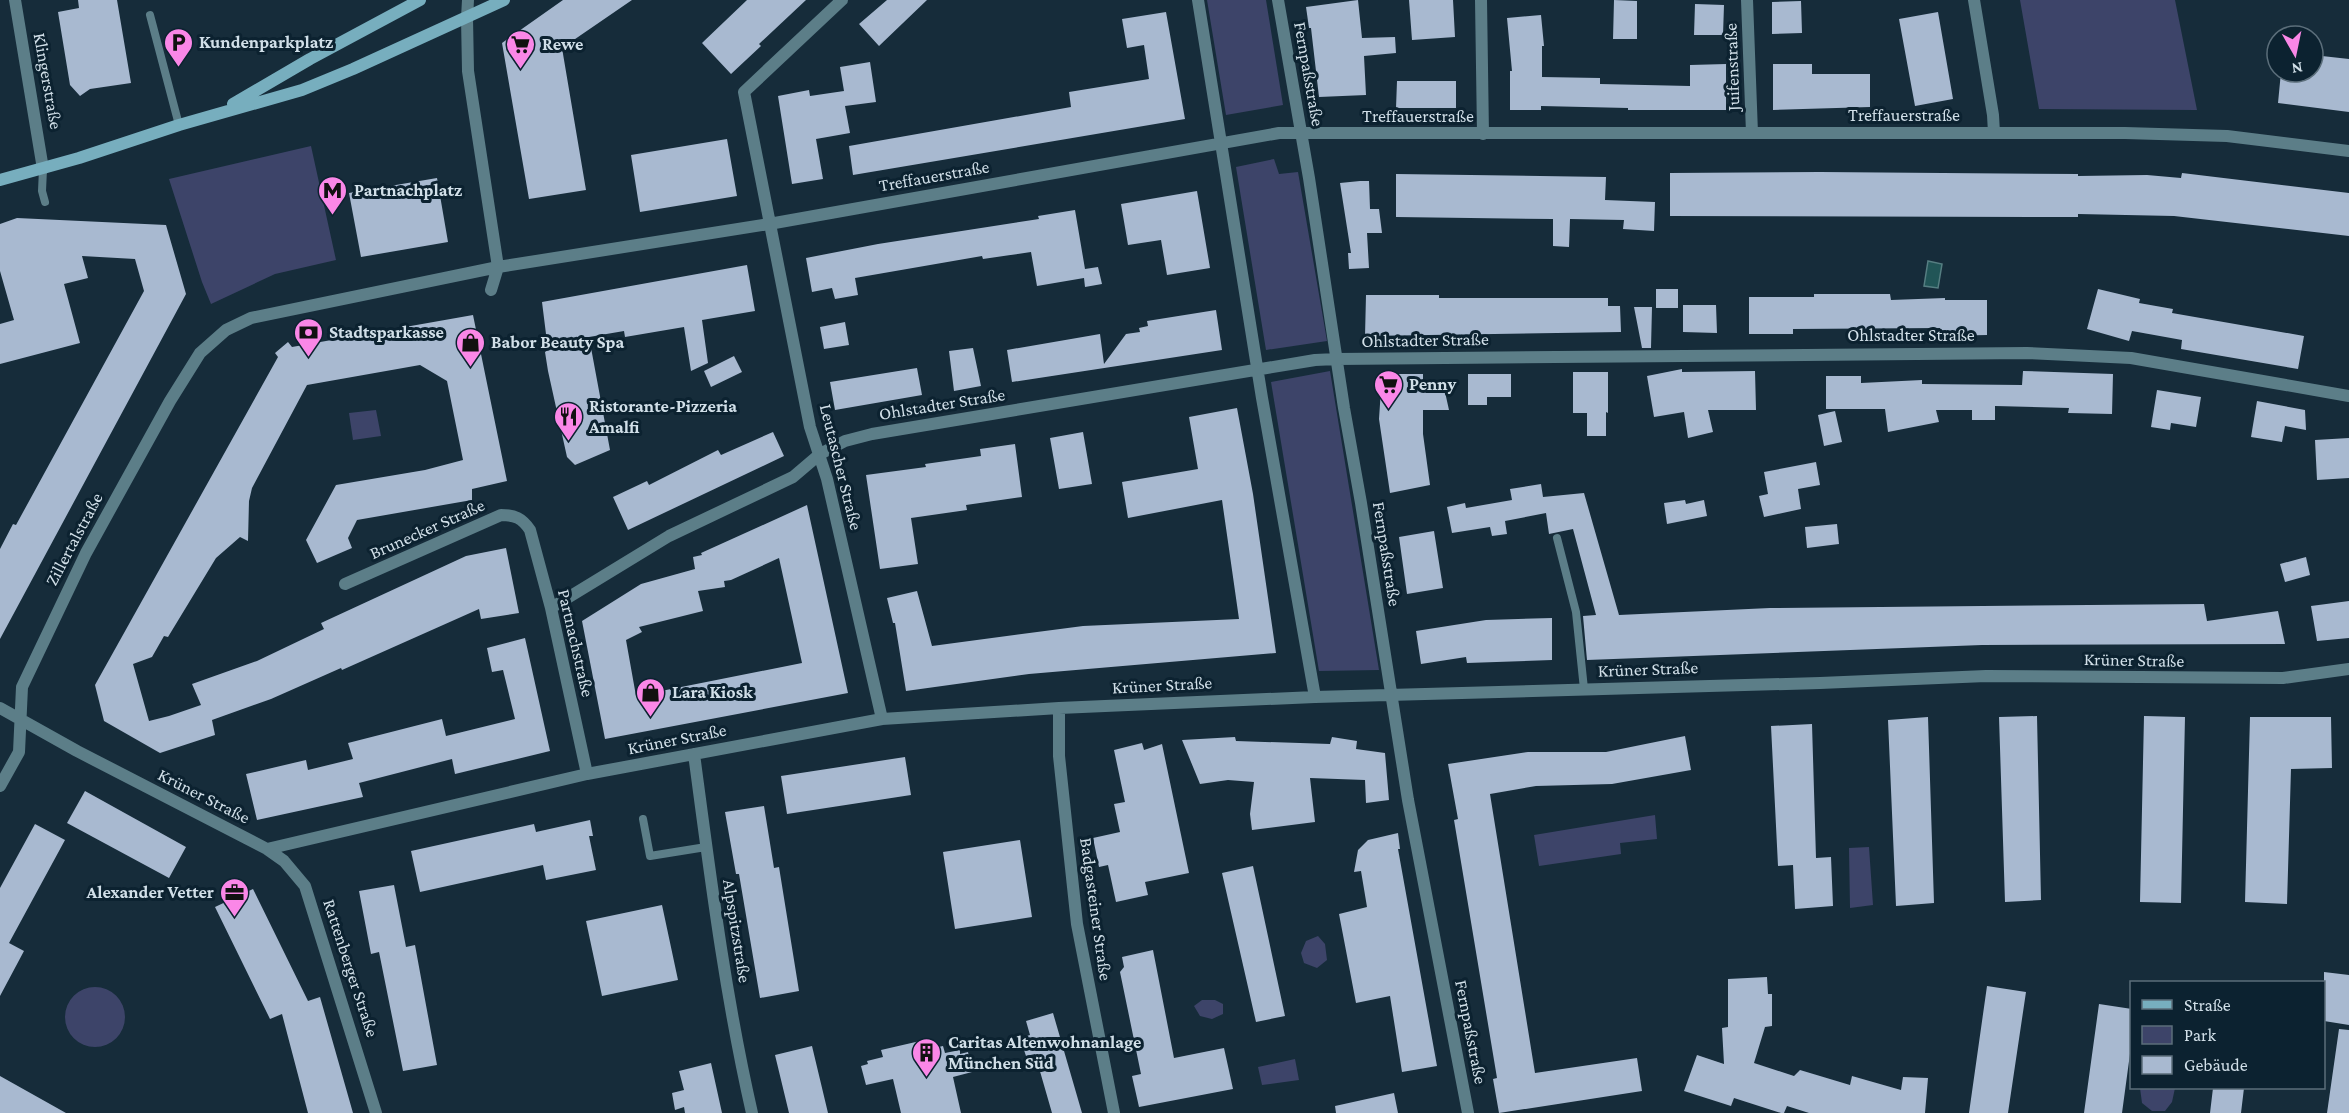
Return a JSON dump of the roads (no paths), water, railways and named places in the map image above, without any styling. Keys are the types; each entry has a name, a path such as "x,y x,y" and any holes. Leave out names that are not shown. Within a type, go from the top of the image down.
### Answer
{"main road":[{"path":"217,114 310,59 420,0"},
{"path":"0,180 302,90 504,0"}],"street":[{"name":"Klingerstraße","path":"15,0 43,169"},
{"path":"468,0 468,70 498,267 491,290"},
{"name":"Leutascher Straße","path":"842,0 744,92 810,427 820,454 882,719"},
{"path":"1198,0 1315,697"},
{"name":"Fernpaßstraße","path":"1278,0 1390,695 1468,1113"},
{"path":"1481,0 1484,134"},
{"name":"Juifenstraße","path":"1747,0 1752,134"},
{"path":"1974,0 1994,133"},
{"name":"Treffauerstraße","path":"498,267 769,224 1279,133 2125,133 2227,136 2349,151"},
{"name":"Zillertalstraße","path":"0,786 19,752 22,687 86,553 170,401 200,353 226,330 251,318 304,305 498,267"},
{"name":"Ohlstadter Straße","path":"551,608 669,536 793,477 820,454 845,441 872,434 1337,359 2027,353 2131,358 2349,396"},
{"name":"Brunecker Straße","path":"345,584 501,515 514,515 524,521"},
{"name":"Partnachstraße","path":"524,521 530,530 551,608 586,774"},
{"name":"Krüner Straße","path":"0,708 77,751 267,849 586,774 882,719 1059,708 1315,697 1820,683 1986,676 2283,678 2349,669"},
{"name":"Badgasteiner Straße","path":"1059,708 1059,756 1077,924 1114,1113"},
{"name":"Alpspitzstraße","path":"694,754 738,1052 752,1113"},
{"name":"Rattenberger Straße","path":"267,849 284,861 305,886 376,1113"}],"lane":[{"path":"150,15 179,125"},
{"path":"43,169 42,190 45,202"},
{"path":"1557,538 1576,612 1584,689"},
{"path":"643,819 650,856 706,847"}],"place":[{"name":"Kundenparkplatz","path":"178,68"},
{"name":"Rewe","path":"521,70"},
{"name":"Partnachplatz","path":"333,216"},
{"name":"Stadtsparkasse","path":"308,358"},
{"name":"Babor Beauty Spa","path":"470,368"},
{"name":"Penny","path":"1388,410"},
{"name":"Ristorante-Pizzeria Amalfi","path":"568,442"},
{"name":"Lara Kiosk","path":"651,718"},
{"name":"Alexander Vetter","path":"235,918"},
{"name":"Caritas Altenwohnanlage München Süd","path":"927,1078"}]}
